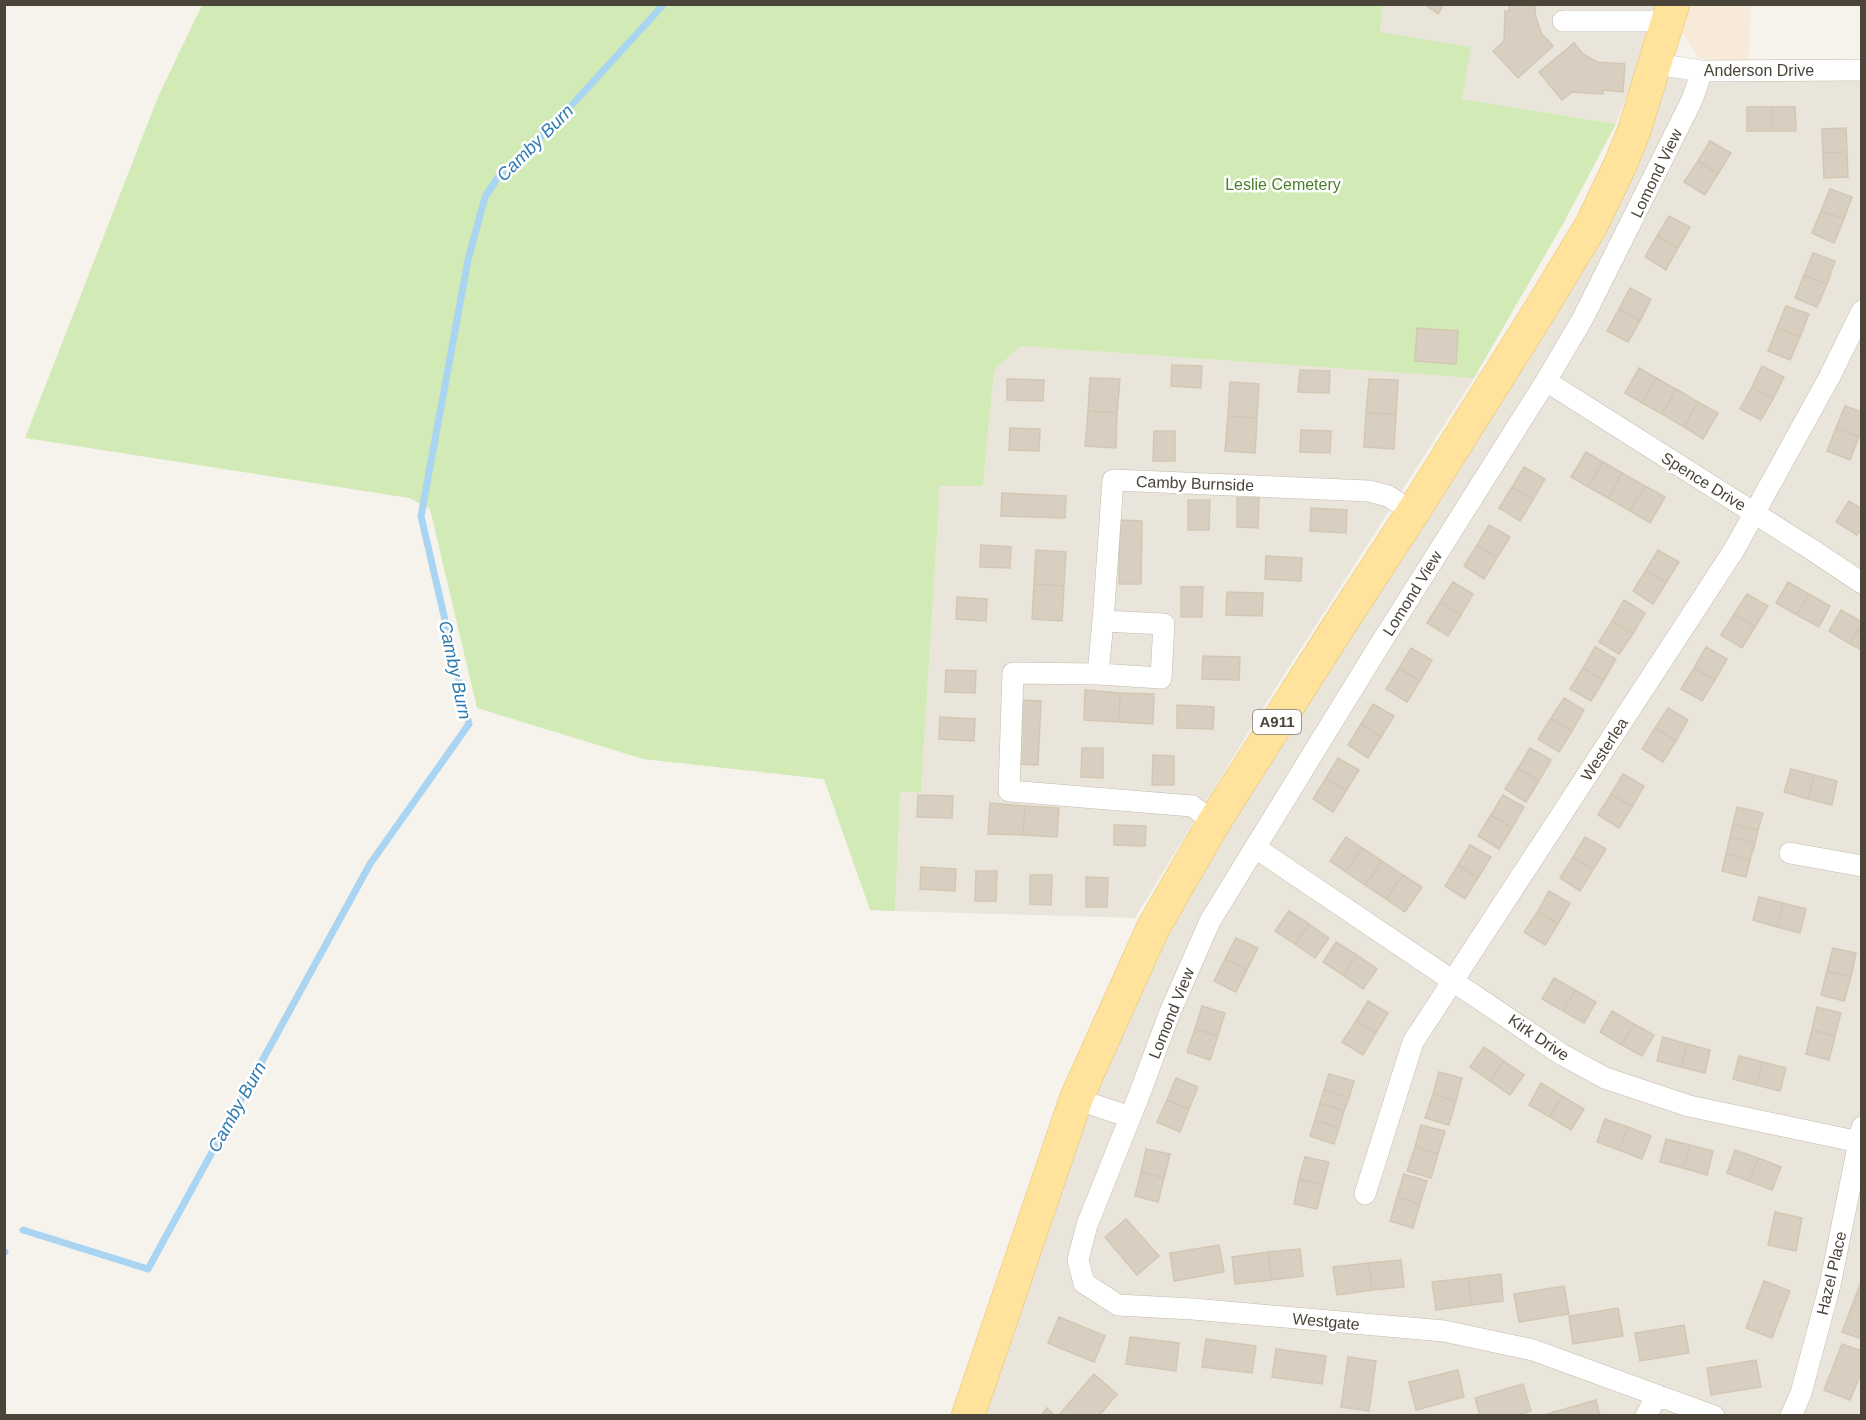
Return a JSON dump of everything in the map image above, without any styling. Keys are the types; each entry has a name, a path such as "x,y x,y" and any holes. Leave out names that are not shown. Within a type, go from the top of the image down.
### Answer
{"main road":[{"name":"A911","path":"968,1416 1076,1099 1153,928 1214,822 1413,512 1592,224 1634,131 1671,13"}],"street":[{"path":"1563,21 1671,13"},
{"name":"Anderson Drive","path":"1656,64 1702,71 1862,70"},
{"name":"Lomond View","path":"1100,1195 1170,1012 1210,921 1374,654 1546,381 1623,240 1692,99 1702,71"},
{"name":"Westerlea","path":"1365,1194 1413,1042 1709,589 1755,513 1830,376 1862,310"},
{"name":"Spence Drive","path":"1546,381 1862,583"},
{"name":"Camby Burnside","path":"1098,675 1113,480 1369,491 1388,496 1413,512"},
{"path":"1103,621 1164,624 1161,678 1013,673 1009,790 1192,807 1214,822"},
{"name":"Kirk Drive","path":"1256,848 1561,1054 1605,1078 1689,1106 1860,1135"},
{"path":"1790,854 1862,866"},
{"path":"1076,1099 1130,1118"},
{"name":"Hazel Place","path":"1791,1416 1801,1394 1830,1285 1860,1135"},
{"name":"Westgate","path":"1100,1195 1087,1225 1078,1260 1084,1283 1118,1305 1444,1330 1533,1350 1714,1416"},
{"path":"1646,1416 1657,1395"}],"shaded area":[{"path":"1383,5 1655,5 1633,79 1616,124 1462,99 1380,32"},
{"path":"1685,5 1751,5 1748,62 1700,59 1679,27"},
{"path":"1667,69 1861,78 1861,1415 980,1416 1079,1120 1161,939"},
{"path":"1020,346 1474,378 1268,700 1135,918 895,911 900,792 921,791 940,486 983,486 994,371"}],"green space":[{"name":"Leslie Cemetery","path":"202,5 1383,5 1380,32 1471,47 1462,99 1616,124 1563,224 1474,378 1020,346 994,371 983,486 940,486 921,792 900,792 895,911 870,910 824,779 643,759 477,708 430,509 409,498 25,438 158,97"}],"building":[{"path":"1424,4 1444,4 1438,14"},
{"path":"1509,4 1536,4 1535,14 1541,33 1553,46 1518,78 1493,51 1504,41 1505,11 1509,11"},
{"path":"1574,43 1583,54 1597,62 1625,64 1623,92 1603,90 1603,94 1572,92 1562,100 1539,72"},
{"path":"1747,107 1772,107 1772,131 1747,131"},
{"path":"1772,107 1795,107 1796,131 1772,131"},
{"path":"1846,128 1847,152 1823,153 1822,129"},
{"path":"1710,141 1731,153 1718,174 1698,161"},
{"path":"1847,152 1848,177 1824,178 1823,153"},
{"path":"1698,161 1718,174 1705,195 1684,182"},
{"path":"1830,189 1852,197 1844,219 1821,211"},
{"path":"1821,211 1844,219 1834,243 1812,233"},
{"path":"1669,216 1690,227 1678,248 1657,236"},
{"path":"1657,236 1678,248 1666,270 1645,257"},
{"path":"1813,253 1835,261 1827,284 1804,275"},
{"path":"1804,275 1827,284 1817,307 1795,298"},
{"path":"1630,288 1651,299 1640,321 1619,309"},
{"path":"1786,306 1809,314 1800,337 1777,328"},
{"path":"1619,309 1640,321 1628,342 1607,331"},
{"path":"1417,328 1458,331 1456,364 1415,361"},
{"path":"1777,328 1800,337 1790,360 1768,351"},
{"path":"1172,365 1202,366 1201,388 1171,386"},
{"path":"1762,366 1784,377 1773,399 1752,387"},
{"path":"1639,368 1656,378 1642,403 1625,393"},
{"path":"1300,370 1330,371 1329,393 1298,392"},
{"path":"1090,378 1120,379 1117,413 1088,411"},
{"path":"1656,378 1676,389 1662,414 1642,403"},
{"path":"1007,379 1044,380 1043,401 1007,400"},
{"path":"1369,379 1398,380 1396,414 1366,413"},
{"path":"1230,382 1259,384 1257,418 1228,416"},
{"path":"1752,387 1773,399 1761,420 1740,409"},
{"path":"1676,389 1698,402 1684,427 1662,414"},
{"path":"1698,402 1718,413 1703,439 1684,427"},
{"path":"1845,406 1862,412 1862,431 1859,437 1836,428"},
{"path":"1088,411 1117,413 1116,448 1085,446"},
{"path":"1366,413 1396,414 1394,449 1364,447"},
{"path":"1228,416 1257,418 1255,453 1225,451"},
{"path":"1010,428 1040,429 1039,451 1009,450"},
{"path":"1836,428 1859,437 1850,460 1827,451"},
{"path":"1301,430 1331,431 1330,453 1300,452"},
{"path":"1154,431 1175,431 1175,461 1153,461"},
{"path":"1586,452 1603,462 1588,487 1571,477"},
{"path":"1603,462 1622,473 1608,498 1588,487"},
{"path":"1524,467 1545,479 1533,500 1512,487"},
{"path":"1622,473 1645,486 1630,511 1608,498"},
{"path":"1645,486 1665,497 1650,523 1630,511"},
{"path":"1512,487 1533,500 1520,521 1499,508"},
{"path":"1002,493 1066,496 1065,518 1001,516"},
{"path":"1237,498 1259,498 1258,528 1237,527"},
{"path":"1188,500 1210,500 1209,530 1188,530"},
{"path":"1849,501 1862,509 1862,528 1857,535 1836,522"},
{"path":"1311,508 1347,510 1346,533 1310,531"},
{"path":"1120,520 1142,521 1141,584 1119,584"},
{"path":"1489,525 1510,537 1497,558 1477,545"},
{"path":"981,545 1011,547 1010,568 980,567"},
{"path":"1477,545 1497,558 1484,579 1464,566"},
{"path":"1036,550 1066,552 1064,586 1034,584"},
{"path":"1658,550 1679,562 1666,583 1646,570"},
{"path":"1266,556 1302,558 1301,581 1265,579"},
{"path":"1646,570 1666,583 1653,604 1633,591"},
{"path":"1453,582 1473,594 1461,615 1440,602"},
{"path":"1788,582 1809,594 1797,615 1776,603"},
{"path":"1034,584 1064,586 1062,621 1032,619"},
{"path":"1181,587 1203,587 1202,617 1181,617"},
{"path":"1227,592 1263,593 1262,616 1226,615"},
{"path":"1747,594 1768,606 1755,627 1734,614"},
{"path":"1809,594 1830,606 1819,627 1797,615"},
{"path":"957,597 987,599 986,621 956,619"},
{"path":"1624,600 1645,613 1633,634 1612,621"},
{"path":"1440,602 1461,615 1448,636 1427,623"},
{"path":"1841,610 1862,622 1850,644 1829,631"},
{"path":"1734,614 1755,627 1742,648 1721,635"},
{"path":"1612,621 1633,634 1619,654 1599,642"},
{"path":"1862,624 1862,650 1850,644"},
{"path":"1595,647 1616,659 1604,680 1583,668"},
{"path":"1706,647 1727,659 1715,680 1694,668"},
{"path":"1411,648 1432,660 1420,681 1399,668"},
{"path":"1203,656 1240,657 1239,680 1202,679"},
{"path":"1399,668 1420,681 1407,702 1386,689"},
{"path":"1583,668 1604,680 1591,701 1570,689"},
{"path":"1694,668 1715,680 1702,701 1681,689"},
{"path":"946,670 976,671 975,693 945,692"},
{"path":"1085,690 1120,693 1119,722 1084,720"},
{"path":"1120,693 1154,694 1153,724 1119,722"},
{"path":"1564,698 1584,710 1572,731 1551,718"},
{"path":"1018,700 1041,701 1038,765 1016,764"},
{"path":"1373,704 1394,716 1381,737 1361,724"},
{"path":"1177,705 1214,707 1213,729 1177,728"},
{"path":"1668,708 1688,720 1676,741 1655,728"},
{"path":"940,717 975,719 974,741 939,739"},
{"path":"1551,718 1572,731 1559,752 1538,739"},
{"path":"1361,724 1381,737 1368,758 1348,745"},
{"path":"1655,728 1676,741 1663,762 1642,749"},
{"path":"1082,748 1103,748 1103,778 1081,777"},
{"path":"1530,748 1551,760 1539,781 1518,768"},
{"path":"1153,755 1174,756 1174,785 1152,785"},
{"path":"1338,758 1359,770 1346,791 1326,778"},
{"path":"1518,768 1539,781 1526,802 1505,789"},
{"path":"1791,769 1814,775 1808,799 1784,792"},
{"path":"1623,774 1644,786 1632,807 1611,794"},
{"path":"1814,775 1837,781 1832,805 1808,799"},
{"path":"1326,778 1346,791 1333,812 1313,799"},
{"path":"1611,794 1632,807 1619,828 1598,815"},
{"path":"918,795 953,796 952,818 917,817"},
{"path":"1503,795 1524,807 1512,828 1491,815"},
{"path":"990,803 1025,806 1023,835 988,834"},
{"path":"1025,806 1059,808 1057,837 1023,835"},
{"path":"1737,807 1763,813 1758,830 1733,824"},
{"path":"1491,815 1512,828 1499,849 1478,836"},
{"path":"1733,824 1758,830 1755,843 1730,837"},
{"path":"1114,825 1146,826 1145,846 1114,845"},
{"path":"1346,837 1362,848 1346,872 1330,861"},
{"path":"1585,837 1606,849 1593,870 1573,857"},
{"path":"1730,837 1755,843 1750,860 1726,854"},
{"path":"1470,845 1491,857 1478,878 1458,865"},
{"path":"1362,848 1382,861 1365,885 1346,872"},
{"path":"1726,854 1750,860 1746,877 1722,871"},
{"path":"1573,857 1593,870 1580,891 1560,878"},
{"path":"1382,861 1403,875 1386,899 1365,885"},
{"path":"1458,865 1478,878 1465,899 1445,886"},
{"path":"921,867 956,869 955,891 920,889"},
{"path":"976,871 997,871 996,901 975,901"},
{"path":"1030,875 1052,875 1051,905 1030,904"},
{"path":"1403,875 1422,887 1405,912 1386,899"},
{"path":"1086,877 1108,878 1107,907 1086,907"},
{"path":"1549,891 1570,903 1558,924 1538,911"},
{"path":"1759,897 1783,903 1777,927 1753,920"},
{"path":"1783,903 1806,909 1800,933 1777,927"},
{"path":"1289,911 1309,924 1295,944 1275,931"},
{"path":"1538,911 1558,924 1545,945 1524,932"},
{"path":"1309,924 1329,938 1315,958 1295,944"},
{"path":"1236,938 1258,948 1247,970 1225,959"},
{"path":"1336,942 1357,955 1343,975 1323,962"},
{"path":"1833,948 1856,953 1851,977 1827,971"},
{"path":"1357,955 1377,969 1363,989 1343,975"},
{"path":"1225,959 1247,970 1236,992 1214,981"},
{"path":"1827,971 1851,977 1844,1001 1821,995"},
{"path":"1554,978 1575,990 1563,1011 1542,999"},
{"path":"1575,990 1596,1002 1584,1023 1563,1011"},
{"path":"1368,1001 1388,1013 1376,1033 1356,1021"},
{"path":"1202,1006 1225,1013 1218,1036 1195,1029"},
{"path":"1817,1007 1841,1013 1835,1036 1812,1030"},
{"path":"1612,1011 1634,1024 1622,1045 1600,1032"},
{"path":"1356,1021 1376,1033 1363,1055 1342,1042"},
{"path":"1634,1024 1654,1035 1642,1056 1622,1045"},
{"path":"1195,1029 1218,1036 1210,1060 1187,1052"},
{"path":"1812,1030 1835,1036 1829,1060 1806,1054"},
{"path":"1663,1037 1687,1044 1681,1067 1657,1061"},
{"path":"1687,1044 1710,1050 1705,1073 1681,1067"},
{"path":"1484,1047 1504,1061 1490,1081 1470,1067"},
{"path":"1739,1056 1763,1062 1756,1085 1733,1079"},
{"path":"1504,1061 1524,1075 1510,1095 1490,1081"},
{"path":"1763,1062 1786,1068 1780,1091 1756,1085"},
{"path":"1439,1072 1462,1078 1456,1101 1433,1094"},
{"path":"1329,1074 1354,1081 1349,1098 1324,1090"},
{"path":"1176,1078 1198,1087 1189,1109 1167,1100"},
{"path":"1541,1083 1562,1096 1550,1117 1529,1105"},
{"path":"1324,1090 1349,1098 1344,1111 1320,1103"},
{"path":"1433,1094 1456,1101 1449,1125 1425,1118"},
{"path":"1562,1096 1584,1109 1571,1130 1550,1117"},
{"path":"1167,1100 1189,1109 1180,1132 1157,1122"},
{"path":"1320,1103 1344,1111 1339,1128 1315,1120"},
{"path":"1605,1119 1628,1127 1619,1150 1597,1142"},
{"path":"1315,1120 1339,1128 1334,1144 1310,1136"},
{"path":"1421,1125 1445,1131 1438,1154 1415,1147"},
{"path":"1628,1127 1651,1136 1642,1159 1619,1150"},
{"path":"1666,1139 1690,1145 1683,1168 1660,1162"},
{"path":"1690,1145 1713,1151 1707,1175 1683,1168"},
{"path":"1415,1147 1438,1154 1431,1178 1407,1171"},
{"path":"1146,1149 1170,1154 1164,1178 1141,1172"},
{"path":"1735,1150 1758,1158 1749,1181 1727,1173"},
{"path":"1305,1157 1329,1162 1323,1185 1299,1179"},
{"path":"1758,1158 1781,1167 1772,1190 1749,1181"},
{"path":"1141,1172 1164,1178 1158,1202 1135,1196"},
{"path":"1404,1174 1427,1181 1420,1204 1397,1197"},
{"path":"1299,1179 1323,1185 1317,1209 1294,1204"},
{"path":"1397,1197 1420,1204 1413,1228 1390,1221"},
{"path":"1775,1212 1802,1218 1796,1251 1768,1245"},
{"path":"1126,1219 1159,1256 1137,1275 1105,1237"},
{"path":"1219,1245 1224,1272 1174,1281 1170,1253"},
{"path":"1300,1249 1303,1276 1271,1280 1268,1252"},
{"path":"1268,1252 1271,1280 1235,1284 1232,1257"},
{"path":"1401,1260 1404,1287 1372,1290 1369,1263"},
{"path":"1369,1263 1372,1290 1337,1295 1333,1267"},
{"path":"1501,1274 1503,1301 1472,1305 1468,1278"},
{"path":"1468,1278 1472,1305 1436,1310 1432,1282"},
{"path":"1764,1281 1790,1291 1772,1338 1746,1328"},
{"path":"1860,1285 1862,1285 1862,1339 1842,1332"},
{"path":"1564,1286 1569,1314 1519,1322 1514,1294"},
{"path":"1618,1308 1623,1336 1573,1344 1569,1316"},
{"path":"1059,1317 1105,1336 1094,1362 1048,1343"},
{"path":"1684,1325 1689,1353 1640,1361 1635,1333"},
{"path":"1130,1337 1179,1343 1176,1371 1126,1364"},
{"path":"1206,1339 1256,1346 1252,1373 1202,1367"},
{"path":"1842,1344 1862,1351 1862,1371 1850,1400 1824,1390"},
{"path":"1276,1349 1326,1356 1322,1384 1272,1377"},
{"path":"1348,1357 1376,1361 1369,1411 1341,1407"},
{"path":"1756,1360 1761,1387 1711,1395 1707,1368"},
{"path":"1458,1370 1464,1397 1416,1410 1409,1382"},
{"path":"1094,1374 1117,1394 1099,1416 1058,1416"},
{"path":"1523,1384 1531,1411 1515,1416 1480,1416 1475,1398"},
{"path":"1596,1400 1600,1416 1548,1416 1547,1414"},
{"path":"1047,1408 1055,1416 1041,1416"}],"waterway":[{"name":"Camby Burn","path":"23,1230 148,1269 370,864 469,724 421,516 468,260 485,197 498,177 560,118 664,4"}]}
